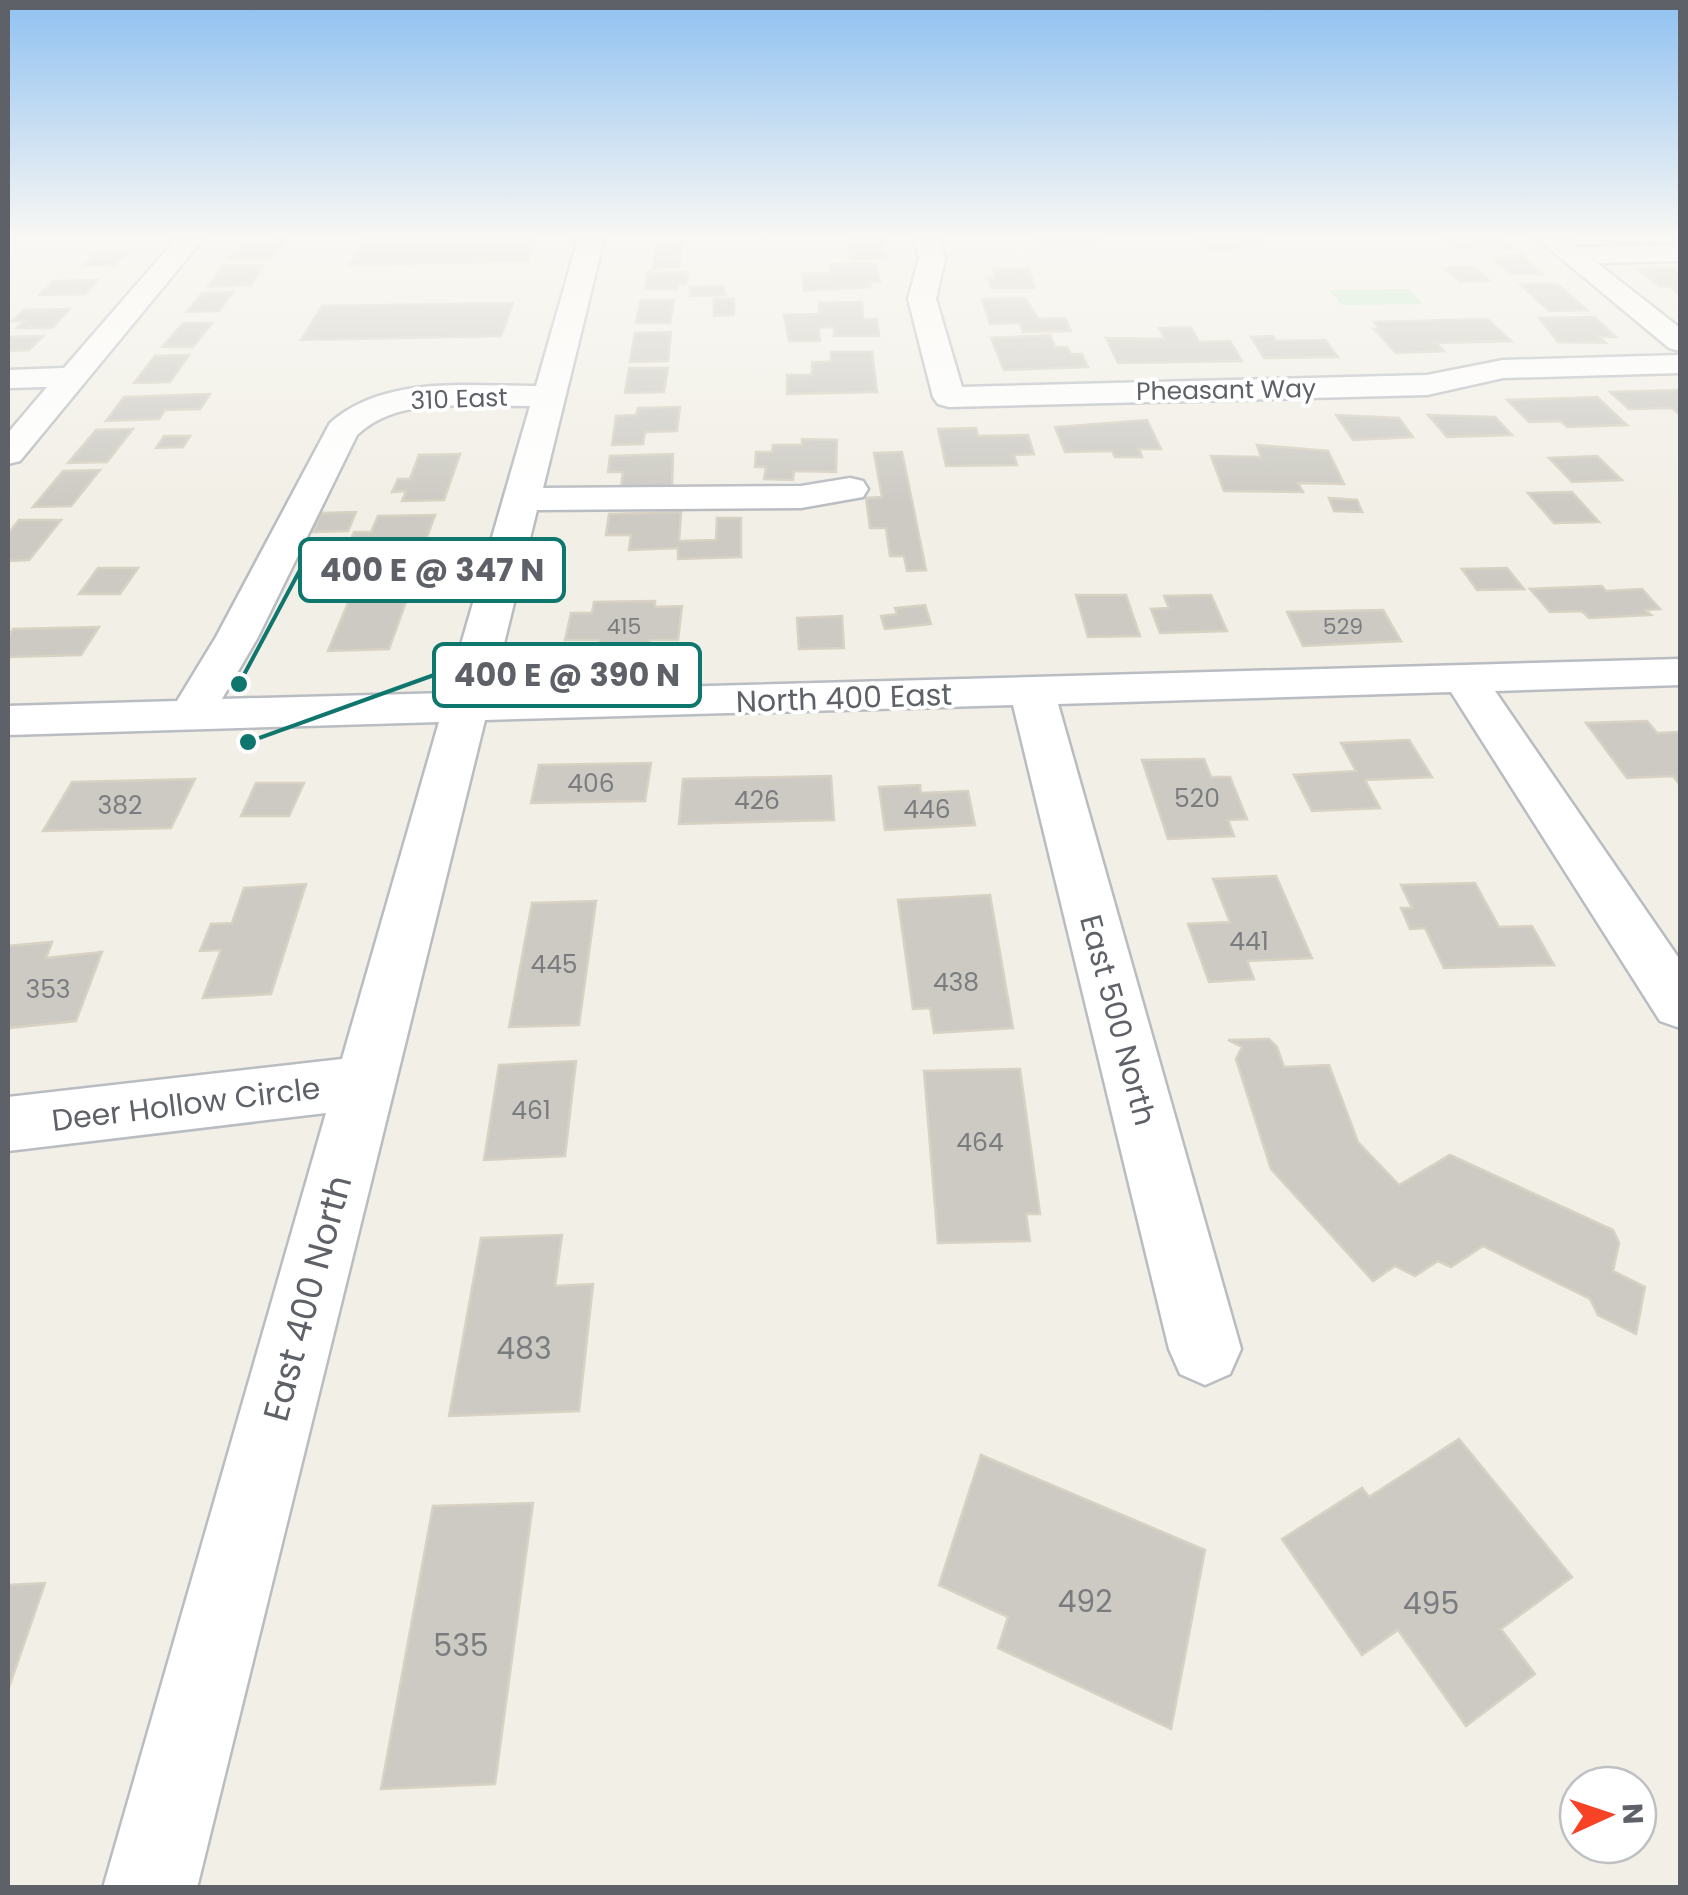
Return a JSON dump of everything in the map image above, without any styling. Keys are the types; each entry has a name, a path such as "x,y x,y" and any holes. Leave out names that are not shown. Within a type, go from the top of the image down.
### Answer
{"street":[{"path":"8,454 117,327"},
{"name":"East 400 North","path":"150,1888 567,327"},
{"name":"Pheasant Way","path":"930,327 949,396 1427,385 1503,369 1680,364"},
{"path":"8,379 76,377"},
{"name":"310 East","path":"190,716 237,638 342,430 352,418 370,407 415,400 549,396"},
{"path":"522,499 801,496 850,489"},
{"name":"North 400 East","path":"8,720 1680,672"},
{"path":"1466,680 1680,1005"},
{"name":"East 500 North","path":"1032,692 1205,1349"},
{"name":"Deer Hollow Circle","path":"8,1124 290,1094 365,1081"}],"building":[{"path":"179,327 208,327 193,347 162,347"},
{"path":"309,327 504,327 501,336 301,340"},
{"path":"786,327 828,327 819,328 820,341 789,341"},
{"path":"834,327 878,327 879,336 834,336"},
{"path":"1021,327 1069,327 1071,331 1023,332"},
{"path":"1191,327 1199,342 1230,341 1242,361 1118,363 1106,338 1165,339 1159,328"},
{"path":"1496,327 1511,341 1436,343 1444,351 1396,353 1374,329"},
{"path":"1546,327 1605,327 1616,337 1599,337 1606,343 1558,342"},
{"path":"671,332 668,361 630,362 635,333"},
{"path":"1050,335 1055,347 1067,347 1071,354 1082,354 1088,367 1004,370 991,338"},
{"path":"43,336 29,350 8,351 8,337"},
{"path":"1273,336 1276,341 1325,340 1338,357 1264,358 1251,337"},
{"path":"831,352 872,352 877,392 787,394 787,375 812,375 812,362 831,362"},
{"path":"189,355 170,382 134,383 155,356"},
{"path":"629,368 668,368 664,392 625,393"},
{"path":"1680,390 1680,415 1672,408 1629,409 1610,392"},
{"path":"210,394 200,409 165,410 159,419 106,421 124,397"},
{"path":"1597,397 1627,425 1567,427 1561,421 1529,422 1507,400"},
{"path":"680,407 677,431 645,432 643,444 612,445 616,416 636,415 638,408"},
{"path":"1336,415 1399,418 1413,437 1353,440"},
{"path":"1428,415 1495,417 1512,435 1447,437"},
{"path":"1147,420 1161,449 1139,449 1142,457 1115,457 1112,451 1065,452 1055,427"},
{"path":"976,428 978,436 1028,435 1034,454 1014,455 1017,465 946,466 938,429"},
{"path":"133,429 107,462 68,463 96,430"},
{"path":"164,436 190,436 183,447 156,448"},
{"path":"802,439 837,440 836,472 794,471 793,480 764,479 766,467 755,467 756,452 772,452 773,445 802,445"},
{"path":"1257,445 1328,451 1344,484 1298,483 1303,492 1224,491 1211,456 1261,457"},
{"path":"902,452 926,570 907,571 904,556 890,556 886,528 870,528 866,498 882,497 874,453"},
{"path":"460,454 444,500 402,501 406,491 392,492 398,479 410,479 419,455"},
{"path":"673,454 672,487 621,488 623,472 608,472 610,456"},
{"path":"1597,456 1622,480 1572,482 1549,458"},
{"path":"100,470 71,506 33,507 63,471"},
{"path":"1572,492 1599,522 1554,523 1528,493"},
{"path":"1329,498 1357,500 1362,512 1334,511"},
{"path":"356,512 348,531 313,532 321,513"},
{"path":"681,512 679,541 716,540 717,518 741,518 741,557 678,559 678,548 629,550 631,535 606,535 609,514"},
{"path":"435,515 418,562 370,563 375,552 345,553 354,532 371,532 378,516"},
{"path":"19,520 61,520 29,560 8,561 8,534"},
{"path":"98,568 138,568 120,594 79,594"},
{"path":"1507,568 1524,589 1477,590 1462,569"},
{"path":"412,585 389,649 328,651 355,586"},
{"path":"1602,586 1606,591 1642,589 1660,609 1645,610 1651,615 1589,618 1582,611 1550,612 1530,589"},
{"path":"1076,595 1126,595 1140,636 1088,637"},
{"path":"1211,595 1227,631 1160,633 1151,609 1169,608 1164,596"},
{"path":"655,601 655,607 682,606 678,640 599,646 599,640 565,640 571,613 592,613 594,602"},
{"path":"925,605 931,624 885,629 881,616 897,614 895,608"},
{"path":"1383,610 1401,641 1303,646 1287,612"},
{"path":"842,616 844,648 799,649 797,618"},
{"path":"99,627 81,655 8,657 8,637 13,629"},
{"path":"1647,721 1657,733 1680,732 1680,785 1673,776 1627,778 1586,723"},
{"path":"1409,740 1432,777 1365,780 1380,808 1312,811 1294,775 1356,771 1341,743"},
{"path":"1204,759 1211,777 1230,777 1247,819 1228,820 1234,836 1168,839 1142,760"},
{"path":"651,763 645,801 531,803 539,765"},
{"path":"831,776 834,820 679,824 683,779"},
{"path":"195,779 171,828 43,831 72,782"},
{"path":"256,783 304,783 289,816 241,816"},
{"path":"920,785 921,793 968,791 975,825 885,830 879,787"},
{"path":"1276,876 1312,958 1247,961 1254,979 1209,982 1188,924 1230,922 1213,879"},
{"path":"1475,883 1499,927 1532,926 1554,965 1444,968 1425,928 1410,929 1401,908 1412,908 1401,885"},
{"path":"306,884 271,994 203,998 221,950 200,951 211,924 232,923 244,888"},
{"path":"990,895 1013,1028 934,1033 930,1008 913,1009 898,900"},
{"path":"596,901 579,1025 509,1027 532,903"},
{"path":"52,942 46,958 102,952 76,1021 8,1028 8,946"},
{"path":"1269,1039 1277,1047 1284,1067 1329,1065 1358,1142 1399,1185 1450,1155 1613,1230 1619,1243 1613,1271 1645,1287 1636,1334 1598,1315 1590,1299 1483,1246 1451,1267 1438,1261 1415,1276 1395,1266 1373,1281 1271,1169 1236,1059 1242,1047 1228,1040"},
{"path":"576,1061 565,1156 484,1160 499,1065"},
{"path":"1020,1069 1040,1214 1026,1214 1030,1241 938,1243 924,1071"},
{"path":"562,1235 555,1286 593,1284 579,1411 449,1416 481,1238"},
{"path":"1459,1439 1572,1577 1501,1629 1535,1674 1466,1726 1398,1630 1362,1655 1282,1539 1362,1488 1369,1497"},
{"path":"981,1455 1205,1550 1171,1729 998,1648 1008,1617 939,1585"},
{"path":"533,1503 495,1784 381,1789 433,1506"},
{"path":"45,1583 8,1690 8,1585"}],"place":[{"name":"400 E @ 347 N","path":"239,684"},
{"name":"400 E @ 390 N","path":"248,742"}]}
